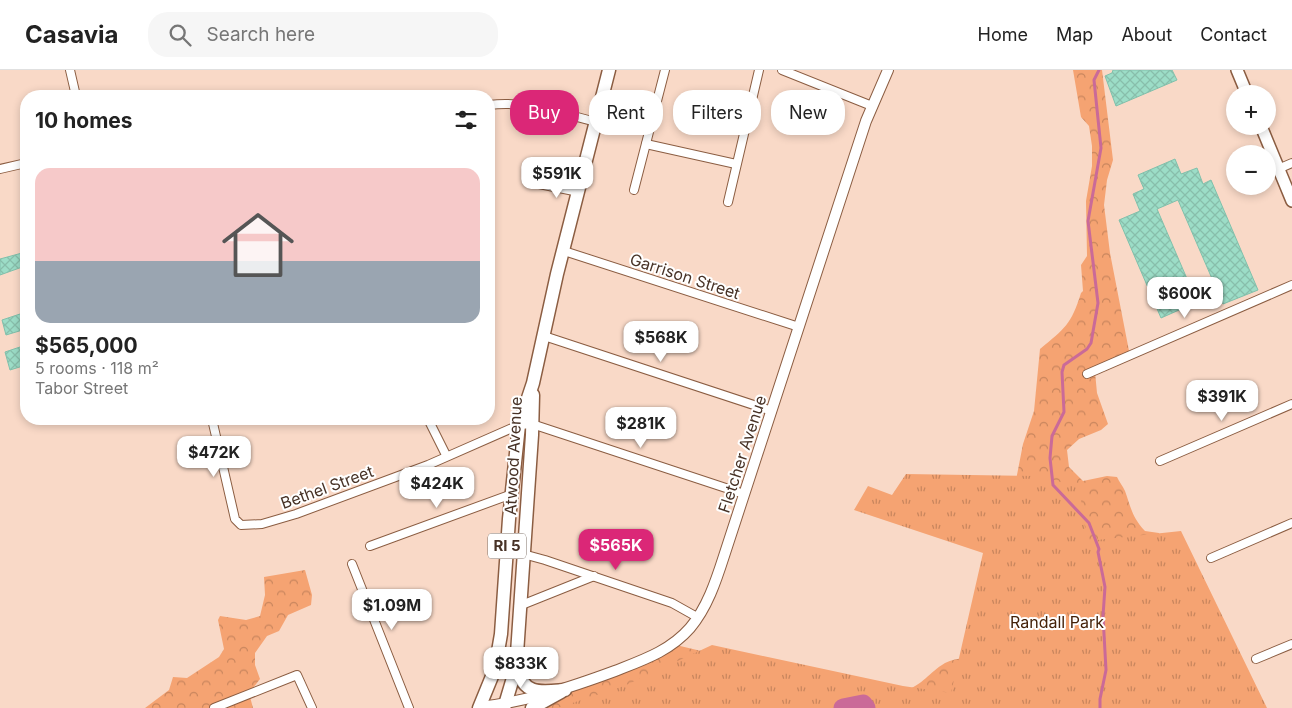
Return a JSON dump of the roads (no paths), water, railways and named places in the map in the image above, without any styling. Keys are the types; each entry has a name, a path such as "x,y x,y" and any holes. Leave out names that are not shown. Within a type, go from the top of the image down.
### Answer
{"main road":[{"name":"Atwood Avenue","path":"604,90 609,70"},
{"path":"1237,70 1243,85"},
{"name":"Atwood Avenue","path":"480,707 495,669 501,634 518,425 533,383 593,135"},
{"path":"1265,135 1292,201"},
{"name":"Atwood Avenue","path":"505,706 516,668 533,383"},
{"path":"516,668 525,686 534,690 565,690"},
{"path":"532,708 565,690"}],"street":[{"path":"70,70 75,90"},
{"path":"634,190 665,70"},
{"path":"728,202 759,70"},
{"path":"782,70 872,106"},
{"name":"Fletcher Avenue","path":"480,707 505,706 565,690 655,655 681,638 706,604 720,568 872,106 888,70"},
{"path":"495,104 513,103 532,106 589,120"},
{"path":"646,144 736,164"},
{"path":"1278,169 1292,163"},
{"path":"0,169 20,164"},
{"path":"539,184 579,192"},
{"name":"Garrison Street","path":"564,250 799,327"},
{"path":"1087,374 1292,284"},
{"path":"544,336 772,411"},
{"path":"1160,461 1292,404"},
{"path":"532,424 744,494"},
{"name":"Bethel Street","path":"213,425 235,519 240,525 262,524 296,514 428,465 446,455 518,425 532,424"},
{"path":"431,425 446,455"},
{"path":"370,546 512,494"},
{"path":"1212,558 1292,523"},
{"path":"523,554 672,603 697,617"},
{"path":"352,564 409,708"},
{"path":"519,606 594,576"},
{"path":"1256,659 1292,644"},
{"path":"214,708 297,675 312,708"}],"waterway":[{"path":"1099,70 1094,80 1101,148 1088,221 1098,303 1091,343 1087,349 1064,365 1062,372 1064,412 1052,436 1050,458 1053,485 1089,523 1099,549 1105,587 1103,616 1106,670 1100,708"},
{"path":"843,708 863,704 866,708"}],"park label":[{"name":"Randall Park","path":"1057,622"}]}
